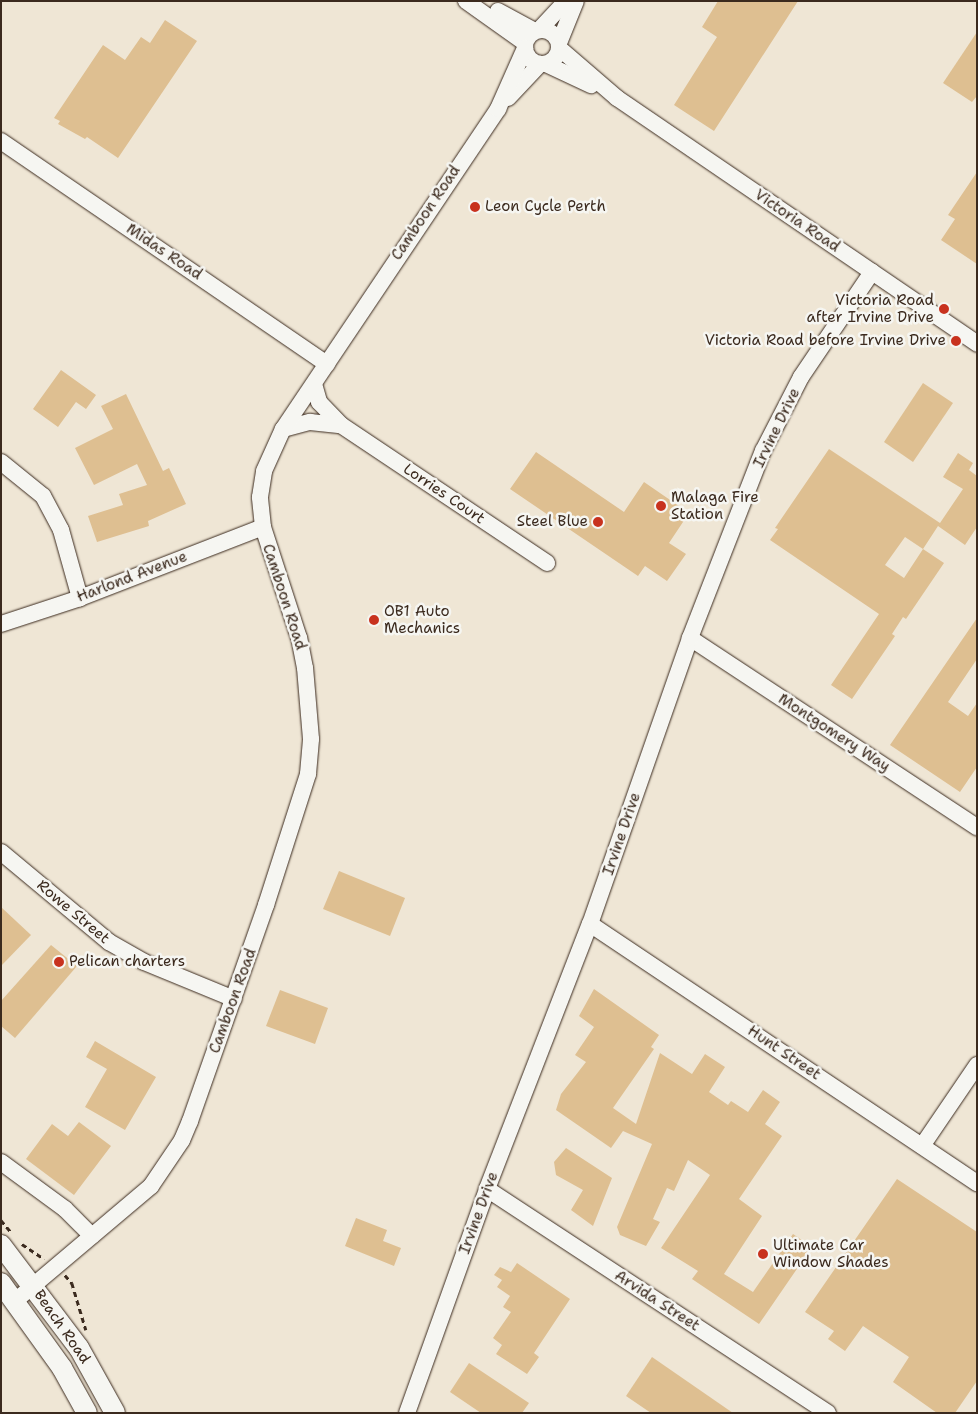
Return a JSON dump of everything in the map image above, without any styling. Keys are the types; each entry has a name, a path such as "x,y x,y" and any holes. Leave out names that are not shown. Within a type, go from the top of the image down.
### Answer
{"main road":[{"name":"Beach Road","path":"1,1245 34,1286 79,1348 115,1413"},
{"name":"Beach Road","path":"1,1283 62,1368 87,1413"}],"street":[{"path":"466,1 531,38 554,34 559,46"},
{"path":"484,1 531,38"},
{"name":"Camboon Road","path":"15,1301 58,1267 151,1186 182,1140 234,999 301,803 312,739 310,709 299,638 262,528 260,497 264,471 283,429 498,109 531,38 566,1"},
{"path":"531,38 530,59 543,64 556,58 576,1"},
{"name":"Victoria Road","path":"559,46 618,98 977,344"},
{"name":"Camboon Road","path":"498,109 543,64"},
{"name":"Victoria Road","path":"543,64 618,98"},
{"name":"Midas Road","path":"1,141 327,364"},
{"name":"Irvine Drive","path":"407,1413 487,1189 590,924 690,638 762,451 801,377 872,272"},
{"name":"Lorries Court","path":"314,384 319,402 341,426 547,563"},
{"name":"Lorries Court","path":"283,429 310,422 341,426"},
{"path":"1,462 43,496 61,530 80,598"},
{"name":"Harlond Avenue","path":"1,624 80,598 262,528"},
{"name":"Montgomery Way","path":"690,638 977,827"},
{"name":"Rowe Street","path":"1,852 109,942 144,962 234,999"},
{"name":"Hunt Street","path":"590,924 977,1183"},
{"path":"922,1146 977,1065"},
{"path":"1,1162 65,1210 92,1236"},
{"name":"Arvida Street","path":"487,1189 828,1413"}],"path":[{"path":"1,1220 21,1244 58,1267 72,1283 88,1336"}],"shaded area":[{"path":"1,1 977,1 977,1413 1,1413"}],"building":[{"path":"718,1 798,1 714,131 674,105 717,37 702,27"},
{"path":"165,20 197,41 118,158 87,137 85,139 58,124 60,121 54,118 103,45 125,60 141,37 150,43"},
{"path":"977,32 977,96 972,102 943,83"},
{"path":"977,172 977,264 941,240 955,219 948,215"},
{"path":"61,370 96,395 86,409 76,402 58,427 33,409"},
{"path":"923,383 953,403 913,462 884,442"},
{"path":"126,394 163,471 169,468 186,504 148,521 149,526 97,542 88,516 123,505 119,494 147,485 137,464 94,485 75,448 113,429 101,406"},
{"path":"829,449 940,523 963,489 943,477 958,453 973,463 969,470 977,476 977,527 965,545 938,526 923,549 944,563 906,619 903,617 892,634 895,636 852,699 831,685 879,614 770,540 778,529 775,528","holes":["905,537 923,549 904,578 885,565"]},
{"name":"Steel Blue","path":"536,452 624,512 644,482 689,513 669,543 686,554 667,581 645,566 638,576 510,489"},
{"path":"977,618 977,659 948,702 968,716 977,703 977,767 960,792 890,745"},
{"path":"339,871 405,898 390,936 323,909"},
{"path":"1,907 31,935 1,966"},
{"path":"51,945 77,966 15,1038 1,1026 1,1001"},
{"path":"594,989 659,1035 651,1047 654,1049 613,1108 636,1124 660,1053 692,1074 705,1054 725,1067 709,1092 728,1105 731,1101 748,1112 763,1090 780,1102 765,1124 782,1136 739,1199 762,1216 724,1274 753,1292 793,1234 812,1247 759,1324 692,1279 698,1271 661,1248 710,1175 688,1160 674,1191 667,1188 653,1219 660,1222 646,1246 620,1235 617,1227 652,1144 623,1131 611,1148 556,1110 561,1094 586,1062 575,1055 594,1027 579,1016"},
{"path":"280,990 328,1008 315,1044 266,1026"},
{"path":"95,1041 156,1077 125,1130 85,1107 107,1069 86,1057"},
{"path":"79,1122 111,1146 74,1195 26,1159 52,1124 68,1136"},
{"path":"566,1148 612,1178 593,1226 571,1210 583,1190 556,1175 554,1162"},
{"path":"897,1179 977,1232 977,1381 955,1413 937,1413 893,1382 909,1357 863,1326 845,1351 828,1339 834,1331 805,1312"},
{"path":"356,1218 387,1230 383,1241 401,1248 394,1266 345,1246"},
{"path":"517,1263 570,1299 534,1353 539,1357 527,1374 496,1354 502,1345 493,1338 511,1312 503,1307 510,1296 497,1287 502,1280 494,1275 500,1267 511,1272"},
{"path":"652,1357 733,1413 651,1413 626,1396"},
{"path":"469,1363 529,1403 522,1413 481,1413 450,1392"}],"place":[{"name":"Leon Cycle Perth","path":"475,207"},
{"name":"Victoria Road after Irvine Drive","path":"944,309"},
{"name":"Victoria Road before Irvine Drive","path":"956,341"},
{"name":"Malaga Fire Station","path":"661,506"},
{"name":"Steel Blue","path":"598,522"},
{"name":"OB1 Auto Mechanics","path":"374,620"},
{"name":"Pelican charters","path":"59,962"},
{"name":"Ultimate Car Window Shades","path":"763,1254"}]}
